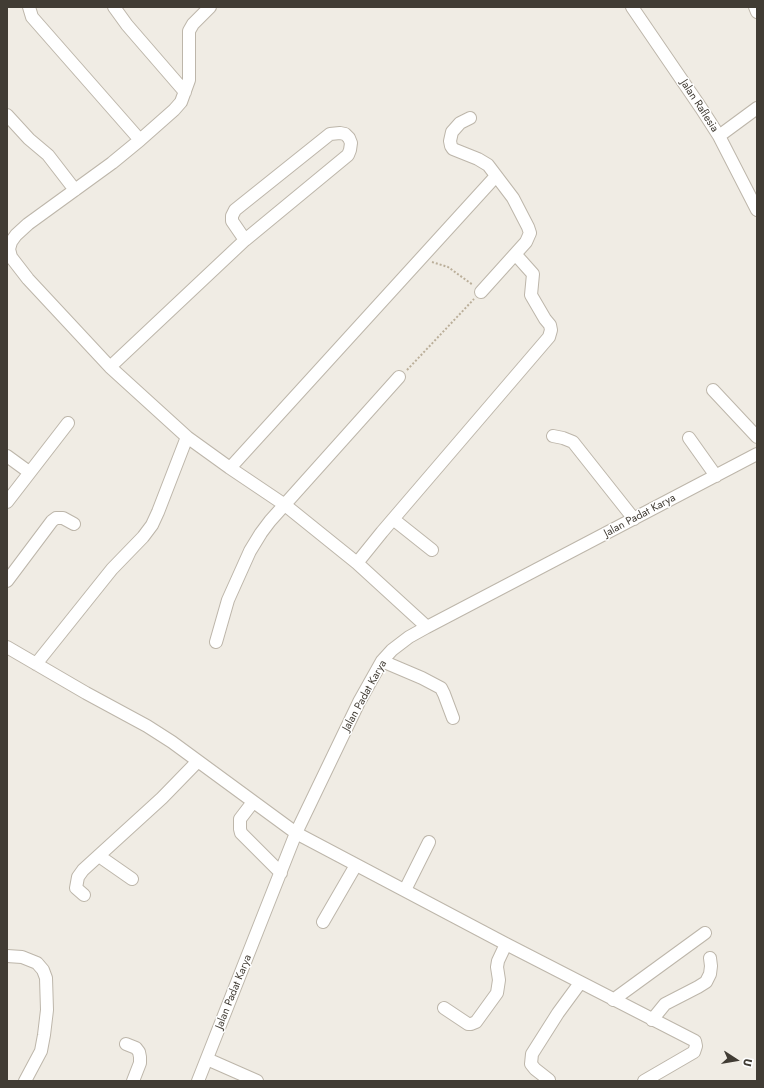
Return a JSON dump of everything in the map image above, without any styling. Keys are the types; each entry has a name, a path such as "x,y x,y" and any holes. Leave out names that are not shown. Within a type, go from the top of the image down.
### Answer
{"street":[{"path":"29,7 32,18 140,140"},
{"path":"114,7 127,25 185,92"},
{"path":"210,7 193,24 189,31 188,80 181,102 140,140 28,224 16,235 8,249 11,257 28,279 110,367 187,437 285,505 357,563 427,627"},
{"name":"Jalan Raflesia","path":"632,7 719,136 757,210"},
{"path":"719,136 757,108"},
{"path":"7,115 29,139 48,155 75,190"},
{"path":"470,118 460,123 452,132 450,141 451,146 453,149 478,159 488,165 513,198 530,233 529,238 516,255 481,292"},
{"path":"110,367 246,240 348,154 351,143 345,134 330,134 235,210 232,216 232,221 246,240"},
{"path":"230,468 496,176"},
{"path":"357,563 551,333 550,325 531,295 533,274 516,255"},
{"path":"216,642 228,600 250,551 270,521 399,378"},
{"path":"713,390 757,437"},
{"path":"7,502 68,423"},
{"path":"553,436 573,442 634,518"},
{"path":"36,664 112,569 143,537 152,524 187,437"},
{"path":"689,438 716,476"},
{"name":"Jalan Padat Karya","path":"198,1081 296,833 359,702 382,661 392,650 409,637 427,627 757,454"},
{"path":"7,456 29,472"},
{"path":"7,581 52,521 56,518 63,518 74,524"},
{"path":"393,519 432,550"},
{"path":"7,647 86,693 147,726 172,742 296,833 580,983 695,1041 696,1046 694,1052 644,1081"},
{"path":"382,661 441,688 453,718"},
{"path":"84,895 76,888 78,877 162,798 198,761"},
{"path":"253,802 240,819 241,833 281,873"},
{"path":"405,890 429,842"},
{"path":"99,856 132,879"},
{"path":"323,922 356,865"},
{"path":"613,1000 705,933"},
{"path":"444,1008 468,1024 476,1022 497,993 499,980 497,967 498,961 506,944"},
{"path":"7,956 22,957 37,963 43,970 46,978 47,1010 41,1051 25,1081"},
{"path":"652,1020 665,1004 706,982 710,974 710,958"},
{"path":"549,1080 531,1064 532,1054 558,1013 580,983"},
{"path":"126,1044 136,1048 140,1057 140,1063 133,1081"},
{"path":"207,1059 257,1081"}],"path":[{"path":"399,378 481,292 448,267 421,259"}]}
